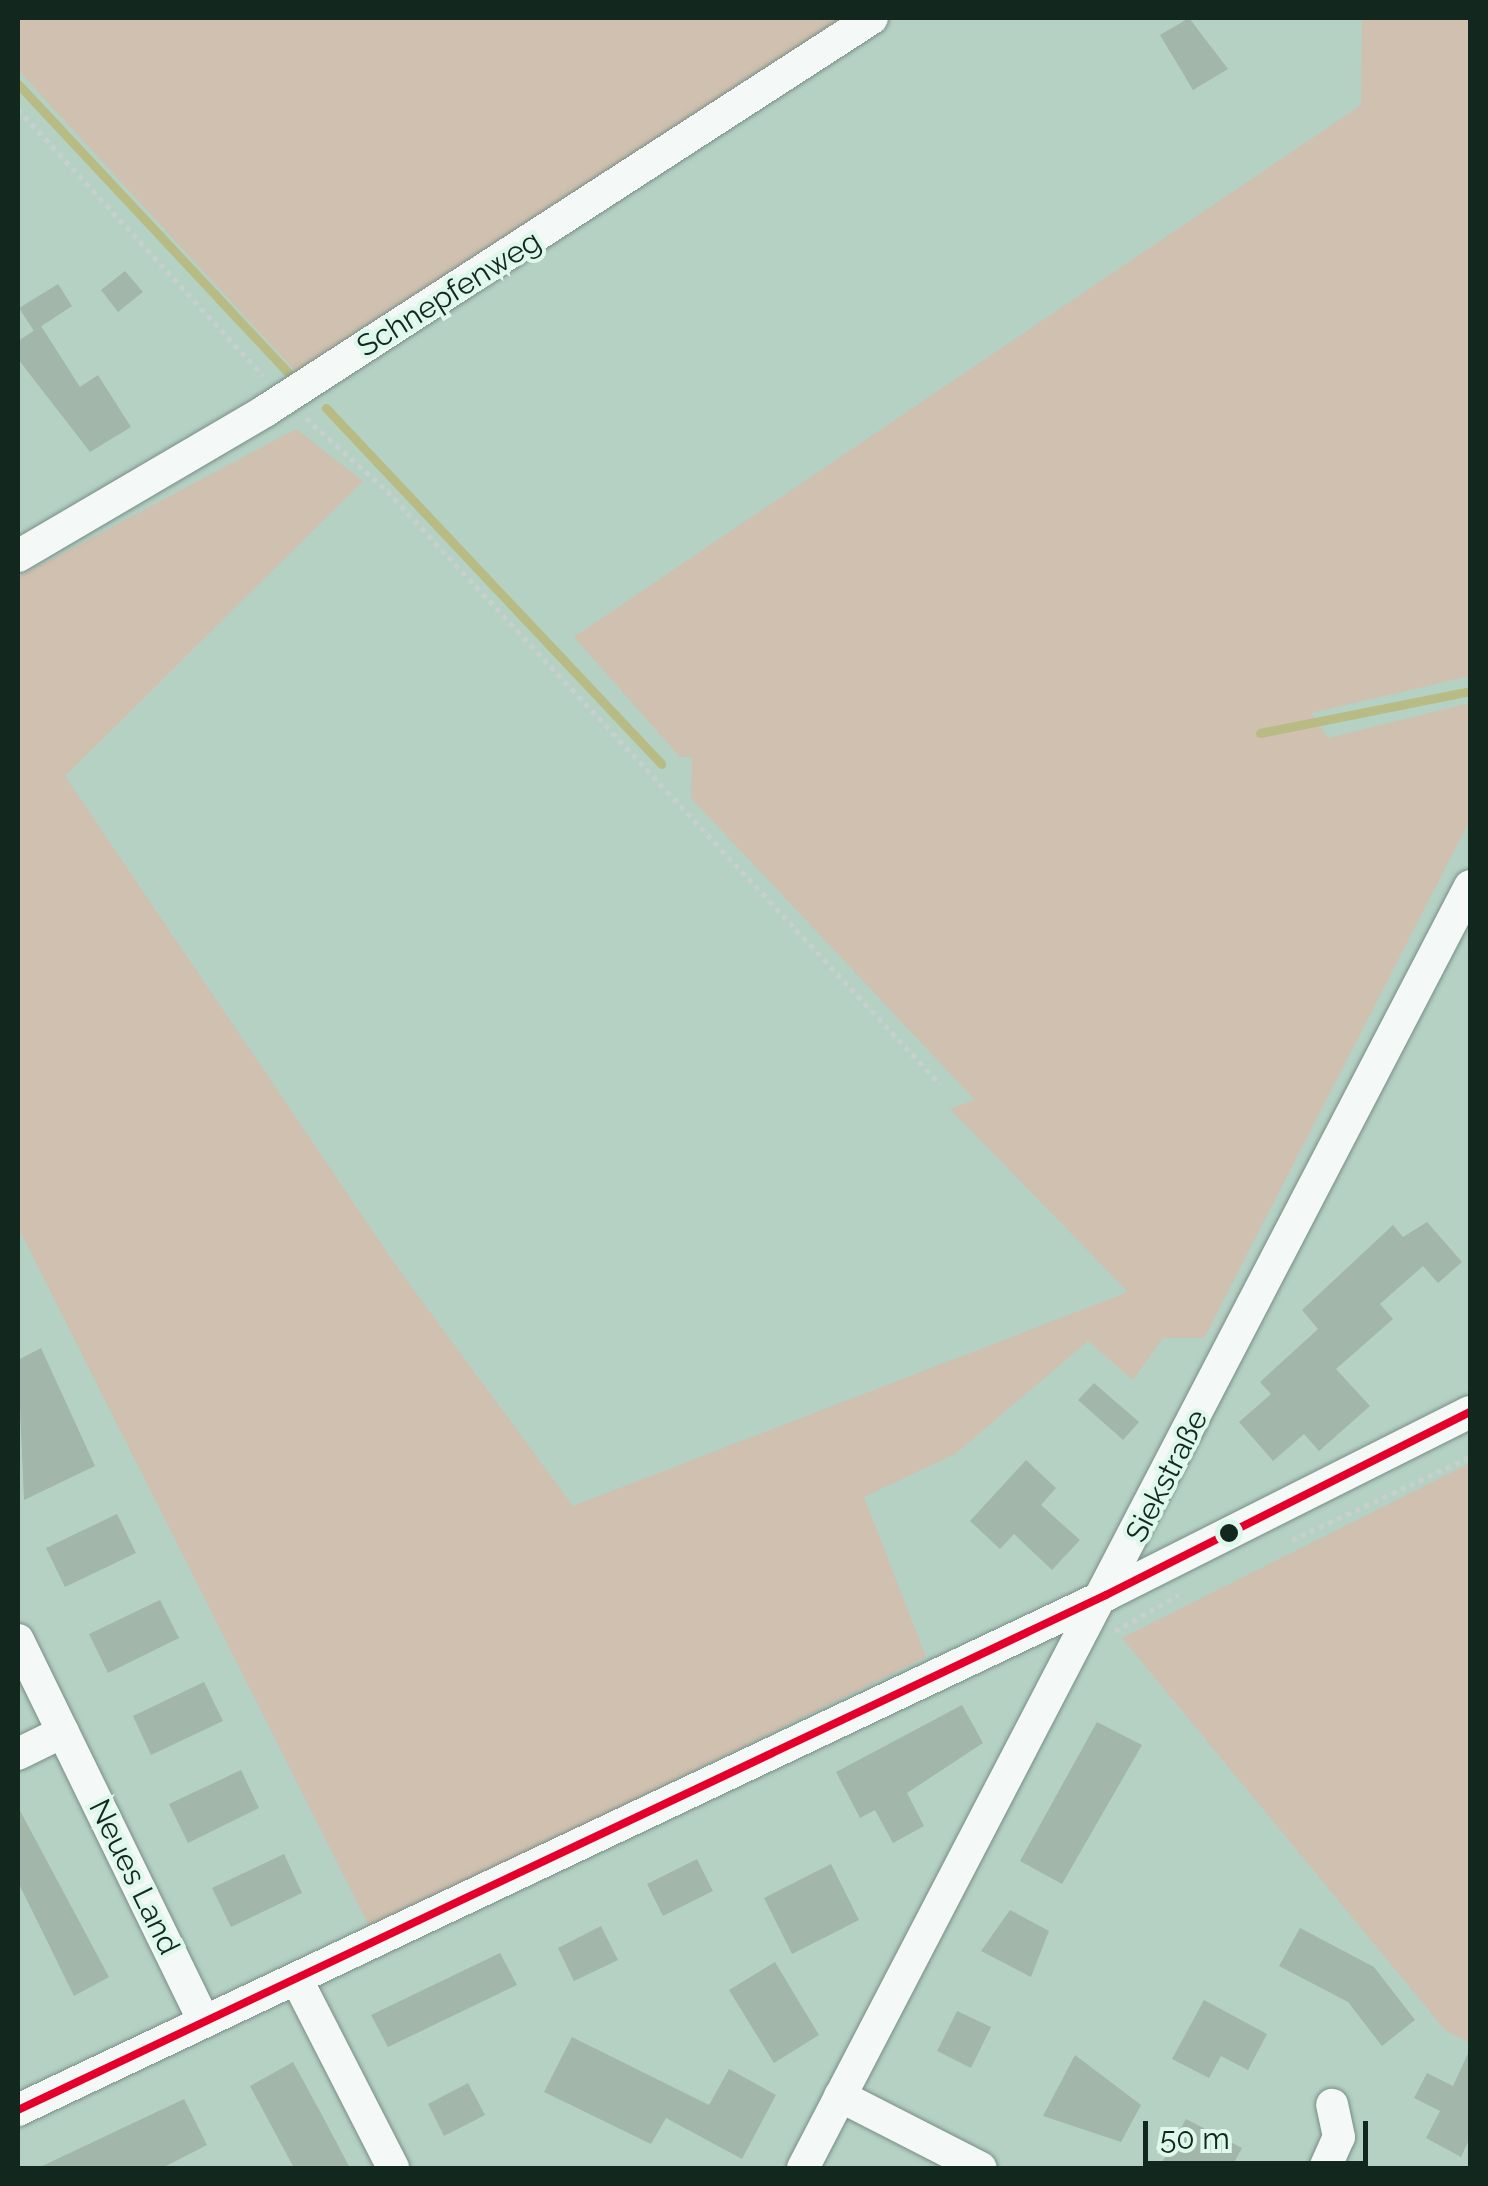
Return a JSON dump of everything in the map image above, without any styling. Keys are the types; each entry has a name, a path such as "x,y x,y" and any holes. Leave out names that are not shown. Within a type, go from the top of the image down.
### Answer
{"street":[{"name":"Schnepfenweg","path":"18,556 284,399 872,18"},
{"name":"Siekstraße","path":"803,2168 1080,1630 1106,1595 1470,886"},
{"path":"18,2110 1106,1595 1470,1412"},
{"name":"Neues Land","path":"18,1640 204,2022"},
{"path":"18,1754 63,1732"},
{"path":"297,1980 393,2168"},
{"path":"840,2096 981,2168"},
{"path":"1325,2168 1339,2138 1332,2105"}],"path":[{"path":"18,109 284,399 387,491 940,1084"},
{"path":"1279,1546 1470,1457"},
{"path":"1080,1630 1120,1631 1192,1586"}],"shaded area":[{"path":"18,18 849,18 297,373 18,70"},
{"path":"1362,18 1470,18 1470,676 1311,713 1328,738 1470,703 1470,820 1204,1338 1163,1338 1133,1380 1088,1341 955,1454 864,1497 926,1657 371,1930 18,1227 18,577 296,429 363,481 65,776 399,1270 573,1506 1128,1292 950,1109 975,1100 691,798 692,757 680,757 574,637 1361,105"},
{"path":"1470,1463 1470,2043 1445,2030 1122,1638"}],"building":[{"path":"1189,18 1228,69 1193,90 1160,35"},
{"path":"125,271 143,292 118,312 101,290"},
{"path":"58,284 72,306 34,331 19,308"},
{"path":"41,326 80,387 98,375 131,427 90,452 18,359 18,341"},
{"path":"1427,1222 1462,1262 1438,1283 1423,1266 1380,1304 1393,1319 1336,1369 1370,1406 1319,1451 1304,1434 1273,1461 1239,1422 1271,1394 1260,1382 1318,1329 1302,1310 1393,1225 1403,1237"},
{"path":"41,1348 95,1466 24,1500 18,1360"},
{"path":"1094,1383 1139,1422 1123,1440 1078,1400"},
{"path":"1026,1460 1056,1488 1041,1505 1080,1540 1052,1570 1014,1534 1000,1549 970,1521"},
{"path":"117,1514 136,1553 65,1587 46,1548"},
{"path":"160,1600 179,1638 108,1673 89,1634"},
{"path":"204,1682 223,1721 151,1755 133,1716"},
{"path":"962,1705 983,1743 907,1793 924,1826 893,1843 875,1810 860,1818 836,1772"},
{"path":"1097,1722 1142,1745 1062,1884 1020,1861"},
{"path":"241,1770 259,1808 188,1843 169,1804"},
{"path":"18,1807 109,1977 74,1996 18,1882"},
{"path":"284,1854 302,1893 231,1927 212,1888"},
{"path":"697,1859 713,1891 663,1916 647,1884"},
{"path":"831,1864 859,1920 792,1954 764,1898"},
{"path":"1010,1910 1049,1931 1031,1977 981,1951"},
{"path":"601,1926 618,1960 574,1981 558,1948"},
{"path":"1300,1928 1374,1967 1415,2020 1382,2046 1348,2002 1279,1966"},
{"path":"500,1953 517,1985 388,2047 371,2015"},
{"path":"775,1962 819,2035 774,2063 729,1990"},
{"path":"1204,2000 1267,2034 1248,2070 1221,2056 1209,2078 1172,2059"},
{"path":"957,2011 991,2027 971,2068 937,2051"},
{"path":"572,2037 709,2105 729,2069 776,2095 742,2159 666,2118 651,2144 544,2092"},
{"path":"1470,2049 1470,2138 1461,2157 1426,2138 1440,2111 1414,2098 1427,2073 1453,2086"},
{"path":"1075,2055 1141,2105 1121,2142 1043,2116"},
{"path":"293,2062 350,2168 294,2168 250,2086"},
{"path":"468,2083 485,2115 444,2136 428,2104"},
{"path":"184,2099 207,2145 162,2168 38,2168"},
{"path":"1186,2119 1242,2148 1231,2168 1159,2168"}],"waterway":[{"path":"18,84 295,380"},
{"path":"326,408 661,764"},
{"path":"1260,733 1470,691"}],"transit line":[{"path":"18,2110 1106,1595 1470,1412"}]}
